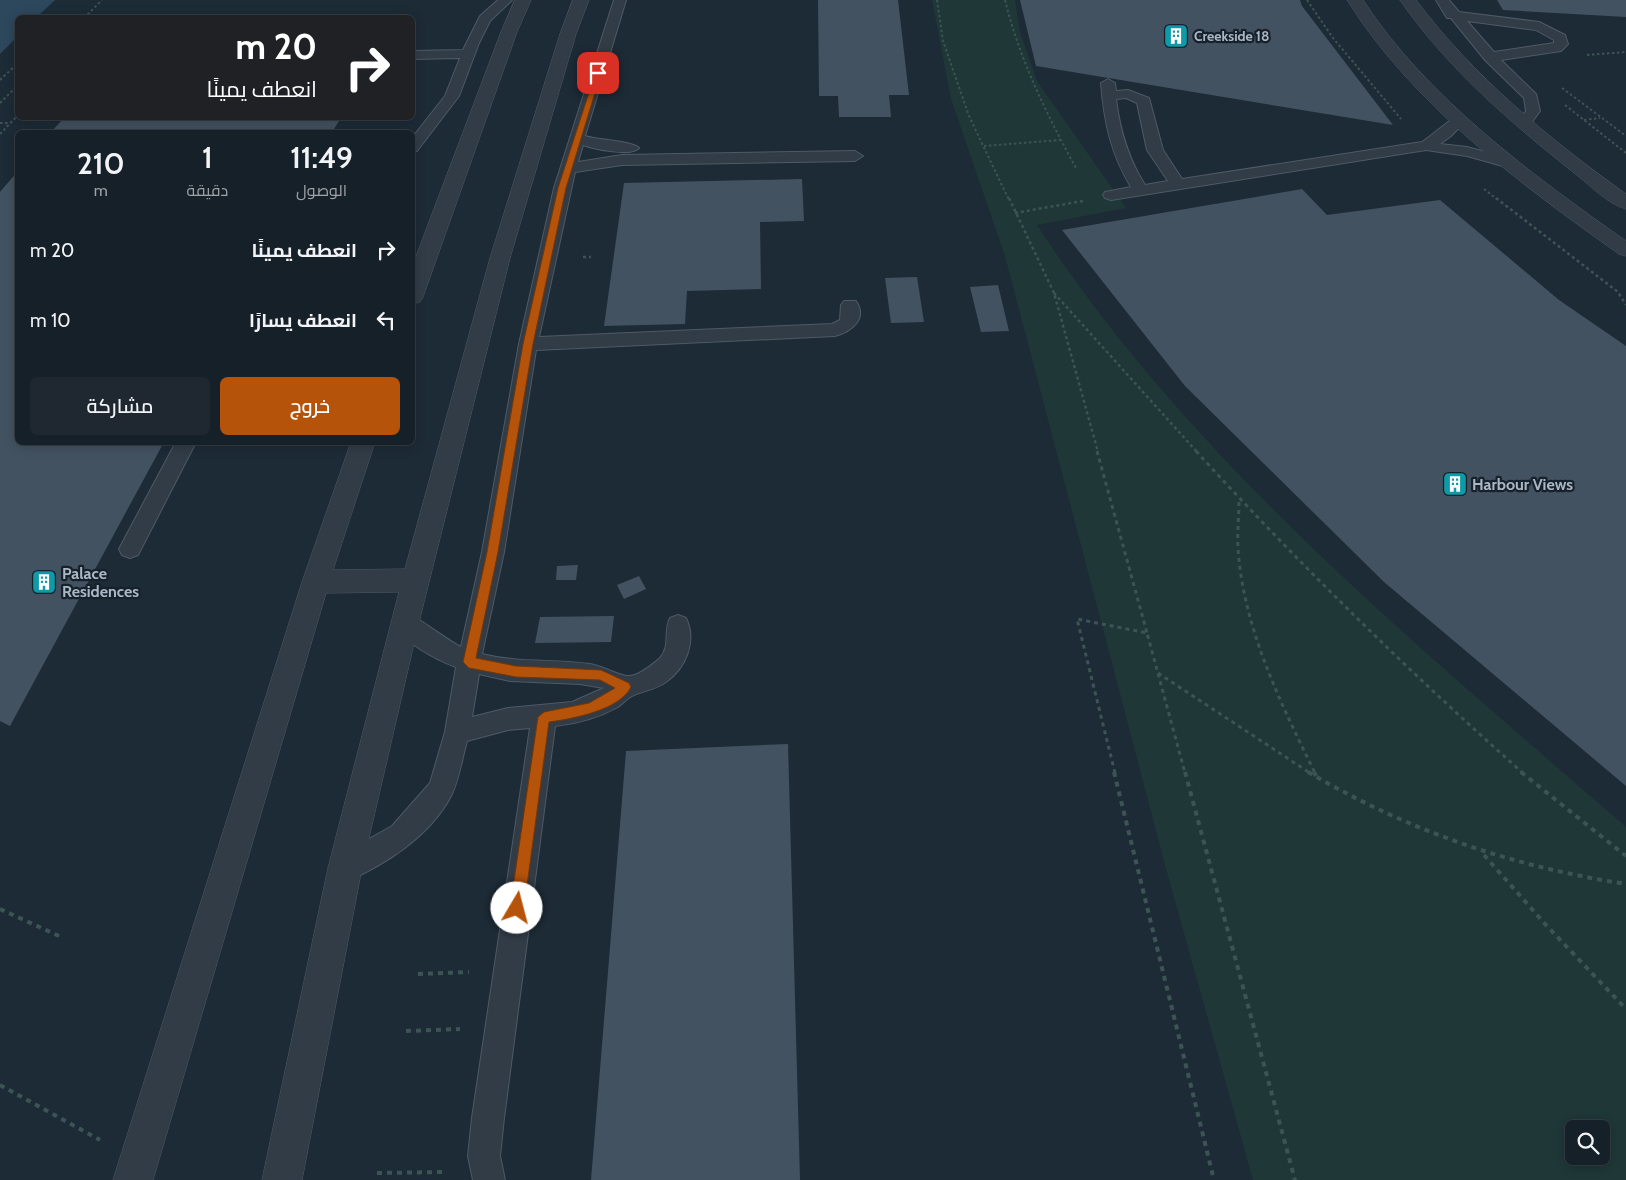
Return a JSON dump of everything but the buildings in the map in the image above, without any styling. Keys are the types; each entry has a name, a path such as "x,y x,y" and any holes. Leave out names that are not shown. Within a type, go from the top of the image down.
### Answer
{"street":[{"path":"415,289 509,32 523,0"},
{"path":"282,1180 345,868 405,622 500,258 568,34 581,0"},
{"path":"1355,0 1401,60 1460,119 1552,197 1626,250"},
{"path":"1408,0 1446,48 1475,79 1524,123 1625,202"},
{"path":"136,1171 316,582 362,445"},
{"path":"316,582 417,580"}],"lane":[{"path":"415,144 446,107 454,92 479,26 485,16 506,0"},
{"path":"1442,0 1452,15 1490,57 1531,98 1533,112 1524,123"},
{"path":"345,868 374,853 401,835 423,812 441,788 457,732 469,662 493,552 528,344 568,168 576,138 623,1"},
{"path":"1452,15 1492,22 1539,26 1560,38 1561,44 1556,48 1513,52 1490,57"},
{"path":"415,55 468,54"},
{"path":"1141,191 1121,158 1115,142 1109,90 1144,100 1155,150 1178,185"},
{"path":"1426,146 1446,133 1460,119"},
{"path":"568,168 622,160 854,153 610,147 576,138"},
{"path":"1111,196 1426,146 1467,152 1510,163"},
{"path":"528,344 835,330 849,323 850,305"},
{"path":"130,548 184,445"},
{"path":"405,622 422,638 444,652 469,662 516,672 601,675 625,687"},
{"path":"457,732 508,719 572,713 591,708 610,699 625,687 641,683 657,675 669,664 678,651 678,625"},
{"path":"489,1180 484,1156 488,1118 544,717"}],"path":[{"path":"87,15 102,0"},
{"path":"937,0 943,41 954,77 1015,214 1054,293 1295,1180"},
{"path":"1004,0 1023,64 1040,105 1077,170"},
{"path":"1513,52 1533,73 1543,73 1626,136"},
{"path":"0,80 15,66"},
{"path":"0,103 15,89"},
{"path":"1562,102 1626,153"},
{"path":"1584,120 1601,118"},
{"path":"0,134 15,119"},
{"path":"0,123 11,123"},
{"path":"984,146 1060,140"},
{"path":"1015,214 1111,196"},
{"path":"1054,293 1240,501 1404,663 1526,776 1626,856"},
{"path":"1240,501 1237,550 1246,600 1262,654 1282,704 1316,776"},
{"path":"1147,633 1077,619 1214,1180"},
{"path":"1158,673 1316,776 1378,810 1484,854 1593,880 1626,884"},
{"path":"1484,854 1546,925 1626,1010"},
{"path":"0,909 59,936"},
{"path":"418,974 474,972"},
{"path":"406,1031 465,1028"},
{"path":"0,1085 136,1171"},
{"path":"377,1173 444,1172"}],"green space":[{"path":"932,0 1015,0 1020,32 1037,81 1126,208 1037,225 1098,311 1164,393 1235,471 1310,546 1388,618 1626,827 1626,1180 1253,1180 1165,865 1005,256 951,99"}],"water":[{"path":"0,0 55,0 39,15 15,15 15,39 0,54"}],"place":[{"name":"Creekside 18","path":"1176,36"},
{"name":"Harbour Views","path":"1455,484"},
{"name":"Palace Residences","path":"44,582"}],"route":[{"path":"517,908 544,717 591,708 610,699 625,687 601,675 516,672 469,662 493,552 528,344 562,188 576,138 598,73"}]}
